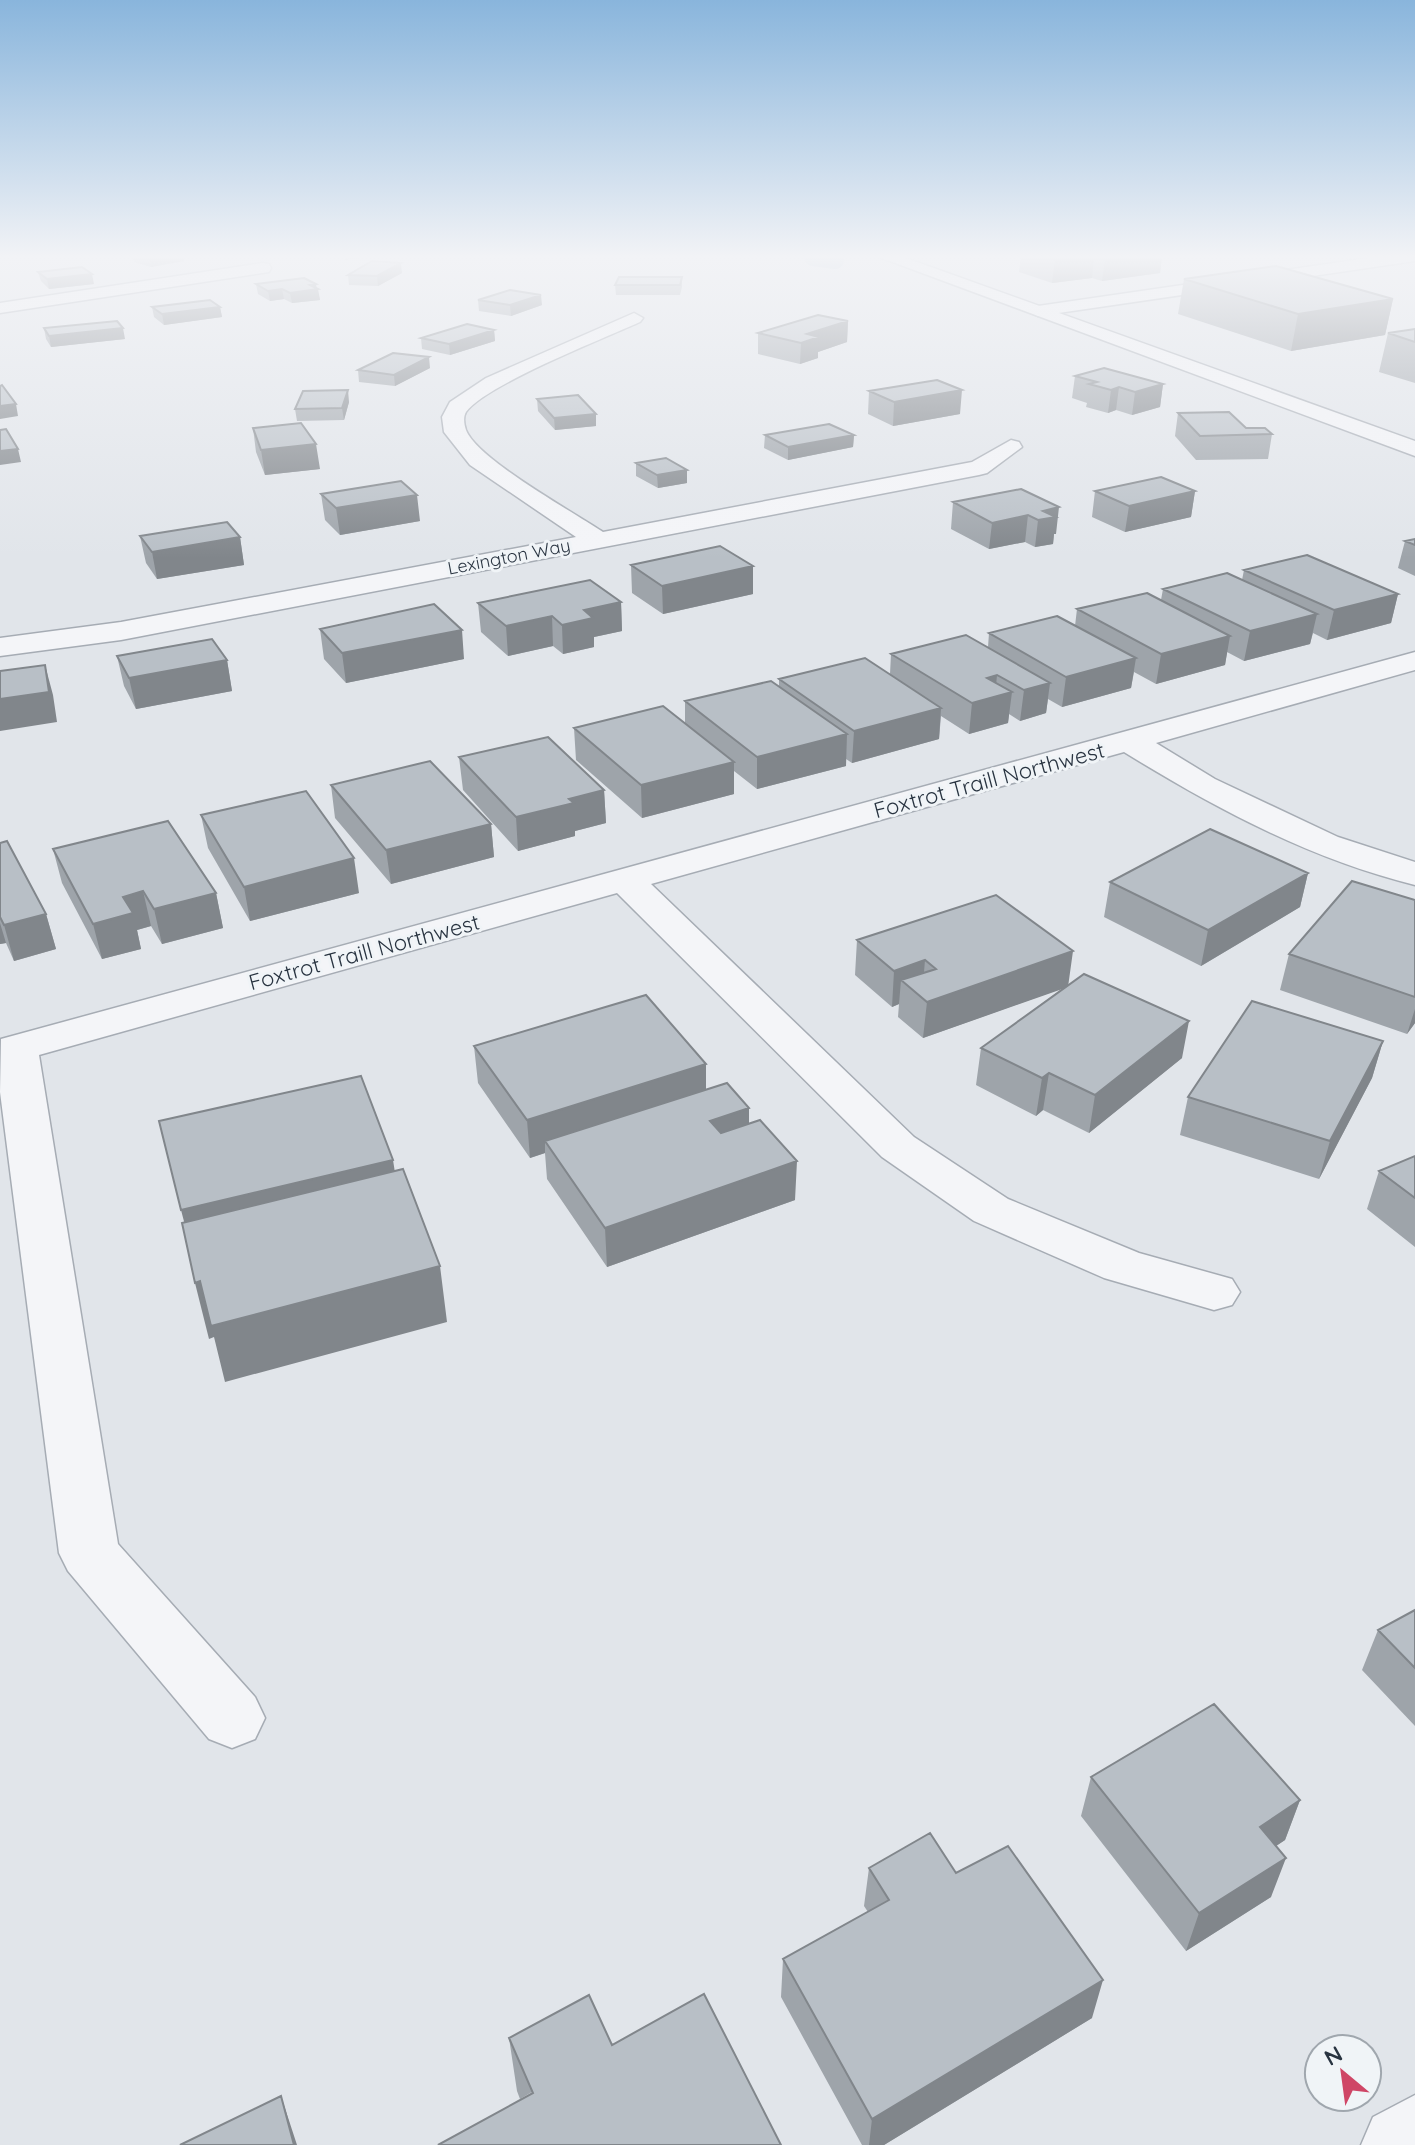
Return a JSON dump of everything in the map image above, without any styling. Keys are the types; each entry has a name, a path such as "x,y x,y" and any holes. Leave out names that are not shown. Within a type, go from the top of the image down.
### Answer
{"street":[{"path":"548,357 493,382 458,407 453,417 455,432 478,460 598,540"},
{"path":"1164,357 1415,449"},
{"name":"Lexington Way","path":"0,647 121,631 979,468 1011,447"},
{"name":"Foxtrot Traill Northwest","path":"232,1718 89,1553 16,1048 1415,661"},
{"path":"1130,741 1203,786 1325,845 1415,874"},
{"path":"625,880 898,1147 991,1210 1122,1266 1214,1292"},
{"path":"1401,2145 1415,2135"}],"building":[{"path":"385,357 429,357 394,375 358,370"},
{"path":"1104,368 1163,384 1135,392 1119,387 1111,390 1075,376"},
{"path":"937,380 962,390 894,402 869,391"},
{"path":"2,385 16,404 0,406"},
{"path":"348,390 342,408 295,409 303,391"},
{"path":"578,395 596,414 554,418 537,399"},
{"path":"1229,412 1246,428 1265,428 1272,434 1200,436 1178,413"},
{"path":"301,423 316,444 261,450 253,428"},
{"path":"829,424 854,435 788,447 765,435"},
{"path":"6,429 18,449 0,451 0,430"},
{"path":"666,458 687,470 657,475 636,463"},
{"path":"1161,477 1195,491 1129,506 1095,491"},
{"path":"401,481 417,495 336,508 321,494"},
{"path":"1021,489 1059,507 1043,511 1056,517 1038,520 1028,515 992,523 953,502"},
{"path":"227,522 240,537 152,552 140,536"},
{"path":"720,546 753,566 662,586 631,565"},
{"path":"1307,555 1398,594 1334,610 1244,570"},
{"path":"1227,573 1317,614 1250,631 1163,589"},
{"path":"590,580 621,602 584,610 593,618 562,625 552,616 506,626 478,603"},
{"path":"1147,593 1230,636 1161,654 1077,609"},
{"path":"434,604 462,630 342,653 320,629"},
{"path":"1057,616 1136,658 1066,677 989,633"},
{"path":"966,635 1050,683 1024,690 997,675 987,678 1012,692 972,703 891,654"},
{"path":"212,639 227,660 129,678 117,656"},
{"path":"865,658 941,708 854,731 779,679"},
{"path":"45,665 49,692 0,699 0,671"},
{"path":"771,681 847,734 757,757 685,701"},
{"path":"663,706 734,762 641,785 574,728"},
{"path":"548,737 604,790 569,799 574,803 516,817 459,757"},
{"path":"430,761 491,824 386,850 331,785"},
{"path":"306,791 354,858 244,887 201,815"},
{"path":"168,821 216,893 154,909 143,891 123,897 133,913 93,924 53,849"},
{"path":"1210,829 1308,873 1208,930 1110,882"},
{"path":"7,841 46,914 4,925 0,917 0,843"},
{"path":"1352,881 1415,900 1415,997 1289,954"},
{"path":"996,895 1073,951 927,1002 901,980 936,969 925,960 894,971 857,940"},
{"path":"1084,974 1189,1021 1095,1095 1049,1073 1042,1078 981,1048"},
{"path":"646,995 706,1064 527,1120 474,1046"},
{"path":"1252,1001 1383,1041 1330,1141 1188,1097"},
{"path":"361,1076 393,1160 181,1210 159,1121"},
{"path":"727,1083 749,1108 710,1121 721,1133 760,1120 797,1161 605,1228 545,1141"},
{"path":"1415,1156 1415,1198 1379,1171"},
{"path":"403,1169 440,1266 211,1326 200,1281 195,1283 182,1223"},
{"path":"1415,1610 1415,1668 1378,1630"},
{"path":"1214,1704 1300,1800 1260,1827 1286,1858 1199,1913 1091,1777"},
{"path":"930,1833 956,1873 1008,1846 1103,1980 872,2119 783,1959 889,1900 869,1868"},
{"path":"704,1994 781,2145 438,2145 533,2093 509,2038 589,1995 612,2045"},
{"path":"281,2096 294,2145 180,2145"}]}
